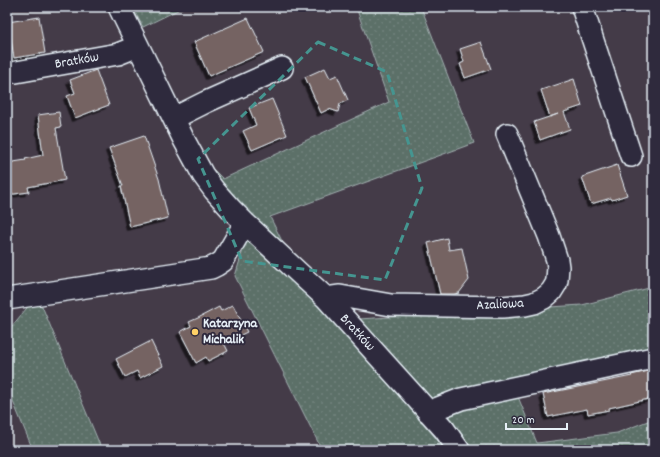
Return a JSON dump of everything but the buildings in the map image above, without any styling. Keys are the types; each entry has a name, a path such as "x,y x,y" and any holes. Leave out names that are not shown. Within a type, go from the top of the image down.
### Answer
{"street":[{"name":"Bratków","path":"119,7 184,140 203,175 214,190 246,223 326,298 444,429 459,450"},
{"path":"582,7 631,156"},
{"name":"Bratków","path":"16,72 118,54 138,46"},
{"path":"174,118 282,68"},
{"name":"Azaliowa","path":"326,298 340,296 391,305 502,307 534,303 544,298 551,292 558,280 557,260 549,236 507,134"},
{"path":"7,300 211,268 223,261 246,223"},
{"path":"428,412 461,399 653,358"}],"highlighted area":[{"path":"318,42 387,72 422,188 385,280 242,261 198,159"}],"green space":[{"path":"132,7 184,7 143,27"},
{"path":"356,7 421,7 474,143 270,217 285,247 229,197 212,168 223,179 389,102"},
{"path":"248,234 328,313 446,450 322,450 235,276"},
{"path":"653,287 653,349 433,402 359,319 582,305"},
{"path":"31,303 42,306 102,450 33,450 7,387 7,332"},
{"path":"516,392 537,443 617,433 653,419 653,450 470,450 440,413"}],"place":[{"name":"Katarzyna Michalik","path":"195,332"}]}
